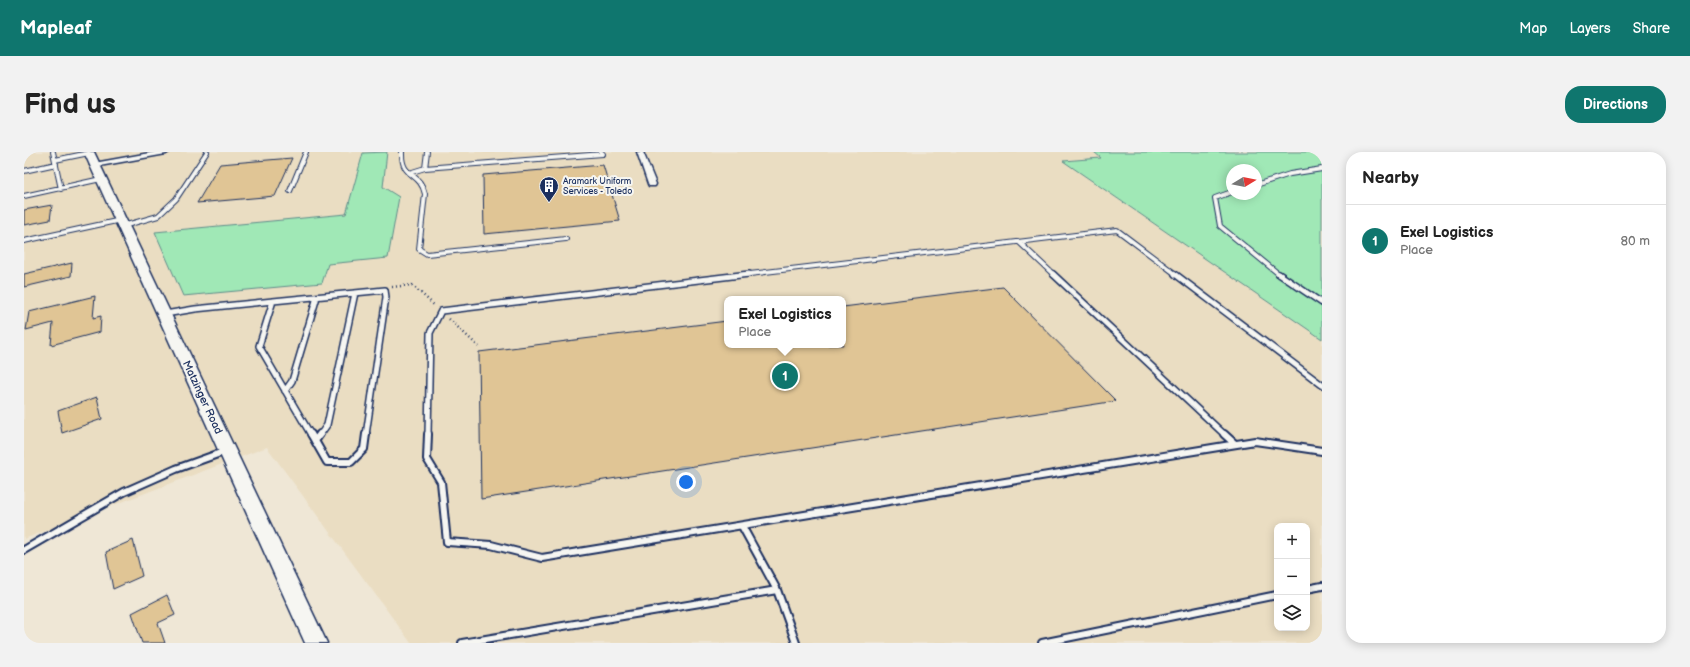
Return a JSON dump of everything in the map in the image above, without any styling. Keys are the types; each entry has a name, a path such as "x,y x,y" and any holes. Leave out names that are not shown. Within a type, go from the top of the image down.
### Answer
{"street":[{"path":"91,156 166,152"},
{"path":"640,152 652,184"},
{"name":"Matzinger Road","path":"91,156 316,643"}],"lane":[{"path":"53,152 61,189"},
{"path":"24,241 158,216 176,199 207,152"},
{"path":"290,190 306,152"},
{"path":"402,152 400,162 404,169 423,185 425,194 419,248 427,254 566,239"},
{"path":"425,168 427,152"},
{"path":"536,152 536,160"},
{"path":"409,173 425,168 603,154 600,152"},
{"path":"24,171 55,162 91,156"},
{"path":"1262,182 1290,174 1322,169"},
{"path":"24,196 101,180"},
{"path":"1226,194 1215,198 1220,226 1270,269 1322,303"},
{"path":"1322,385 1117,230 441,311 430,333 427,459 441,482 447,542 490,545 542,558 1255,440 1322,450"},
{"path":"1020,242 1235,444"},
{"path":"165,314 195,309 273,301 317,297 384,290 386,297 364,449 351,462 327,462 259,346 273,301"},
{"path":"315,441 327,425 355,293"},
{"path":"285,391 292,381 317,297"},
{"path":"24,550 124,492 176,469 228,451"},
{"path":"742,526 777,590 796,643"},
{"path":"1310,588 1322,586"},
{"path":"462,643 777,590"},
{"path":"1042,643 1274,596"}],"shaded area":[{"path":"24,152 1094,152 1102,158 1063,161 1322,339 1322,643 411,643 267,447 24,539"}],"green space":[{"path":"387,152 383,187 399,197 388,258 328,264 322,283 183,296 155,232 346,214 363,153"},
{"path":"1094,152 1322,152 1322,339 1063,161 1101,158"}],"building":[{"path":"292,158 275,196 197,203 220,164"},
{"name":"Aramark Uniform Services - Toledo","path":"603,165 620,221 484,234 483,175"},
{"path":"52,205 50,220 24,225 24,210"},
{"path":"72,263 71,276 24,287 24,274"},
{"path":"1003,287 1116,401 481,499 479,352 724,321 724,348 846,348 846,307"},
{"path":"95,296 93,318 101,316 100,332 51,345 53,323 26,330 29,312"},
{"path":"97,397 102,419 62,433 58,411"},
{"path":"133,540 142,576 113,589 106,552"},
{"path":"167,595 175,615 158,623 165,643 142,643 132,613"}],"place":[{"name":"Aramark Uniform Services - Toledo","path":"549,203"},
{"name":"Exel Logistics","path":"785,376"}]}
